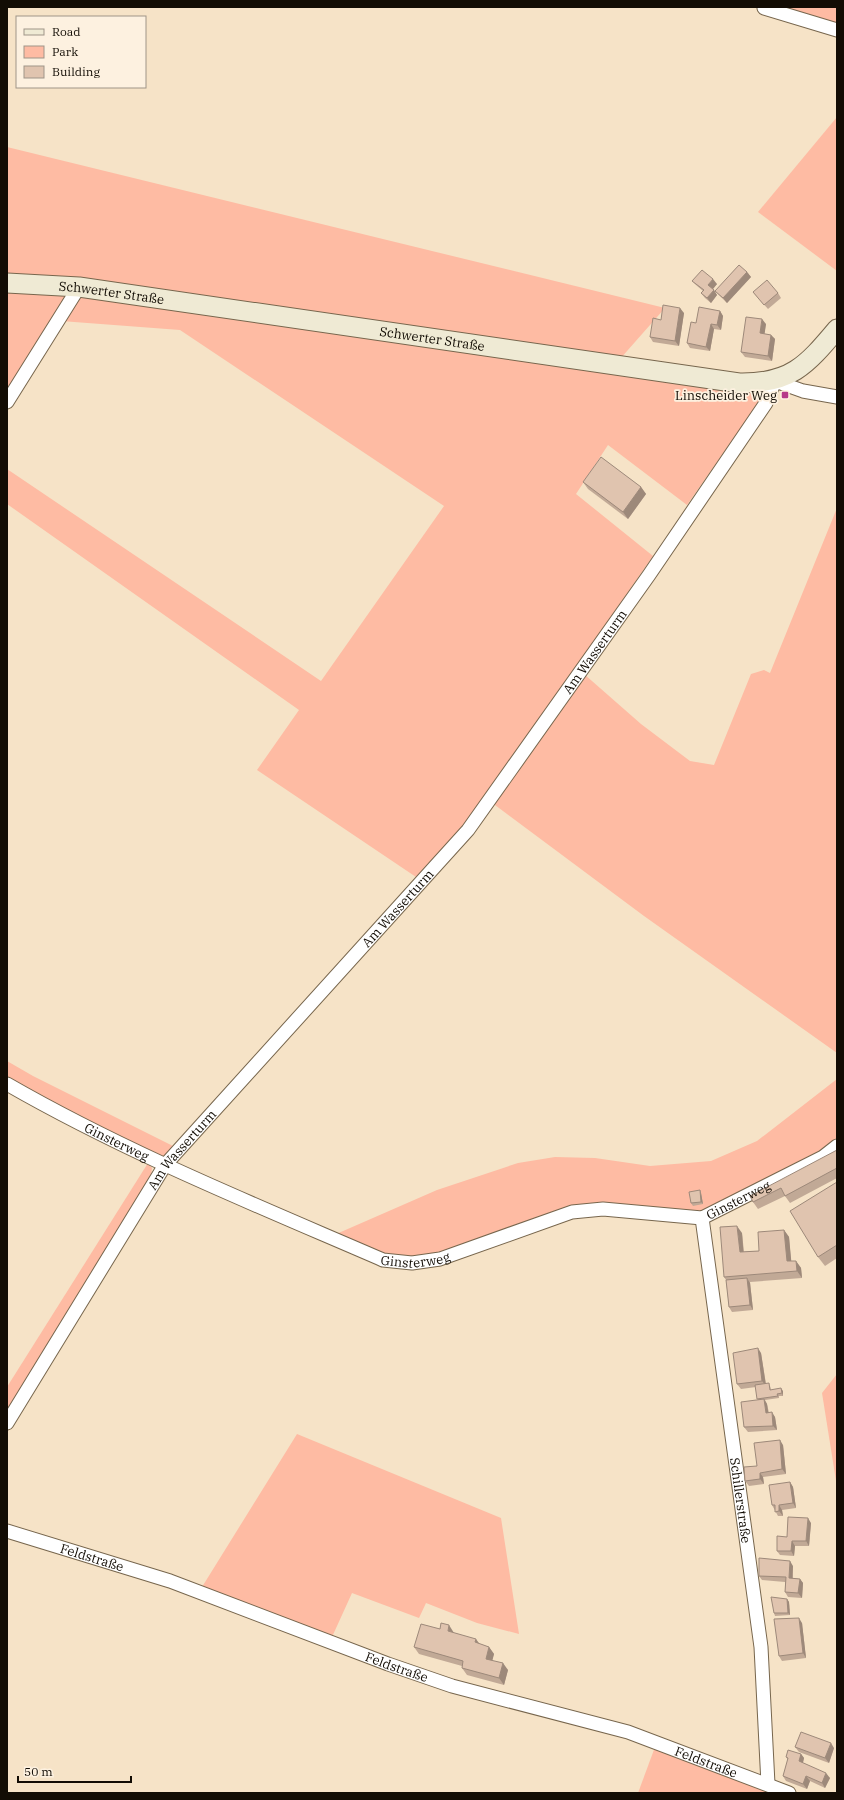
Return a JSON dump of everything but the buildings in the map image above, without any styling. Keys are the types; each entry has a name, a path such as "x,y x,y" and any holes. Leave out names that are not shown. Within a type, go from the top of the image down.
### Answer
{"main road":[{"name":"Schwerter Straße","path":"7,283 79,287 739,383 759,384 775,381 794,372 806,364 837,329"}],"street":[{"path":"764,8 837,30"},
{"path":"7,402 79,287"},
{"path":"775,381 803,391 837,397"},
{"name":"Am Wasserturm","path":"7,1423 165,1166 468,830 649,575 766,403 775,381"},
{"name":"Ginsterweg","path":"7,1084 48,1107 165,1166 383,1260 412,1263 440,1259 572,1212 603,1209 702,1218 823,1157 837,1146"},
{"name":"Schillerstraße","path":"702,1218 761,1647 768,1784"},
{"name":"Feldstraße","path":"7,1531 170,1581 388,1664 452,1686 628,1732 789,1793"}],"green space":[{"path":"776,7 837,7 837,24"},
{"path":"837,117 837,271 758,212"},
{"path":"7,147 665,308 620,359 7,279"},
{"path":"7,289 73,292 7,395"},
{"path":"79,292 766,392 687,505 608,445 576,494 653,556 465,828 419,879 257,770 299,710 7,504 7,469 321,681 444,506 180,330 61,321"},
{"path":"837,508 837,1053 644,916 491,802 584,674 641,724 690,761 714,765 751,674 764,670 770,673"},
{"path":"7,1061 33,1076 177,1148 163,1158 52,1105 7,1080"},
{"path":"837,1079 837,1143 699,1214 602,1206 422,1258 382,1255 334,1235 437,1190 518,1163 555,1157 595,1158 650,1166 711,1161 757,1141"},
{"path":"148,1163 152,1168 151,1177 7,1413 7,1387"},
{"path":"837,1374 837,1487 822,1393"},
{"path":"297,1434 501,1518 519,1634 477,1623 426,1603 419,1618 352,1593 332,1637 202,1587"},
{"path":"655,1747 772,1793 638,1793"}],"place":[{"name":"Linscheider Weg","path":"785,395"}]}
